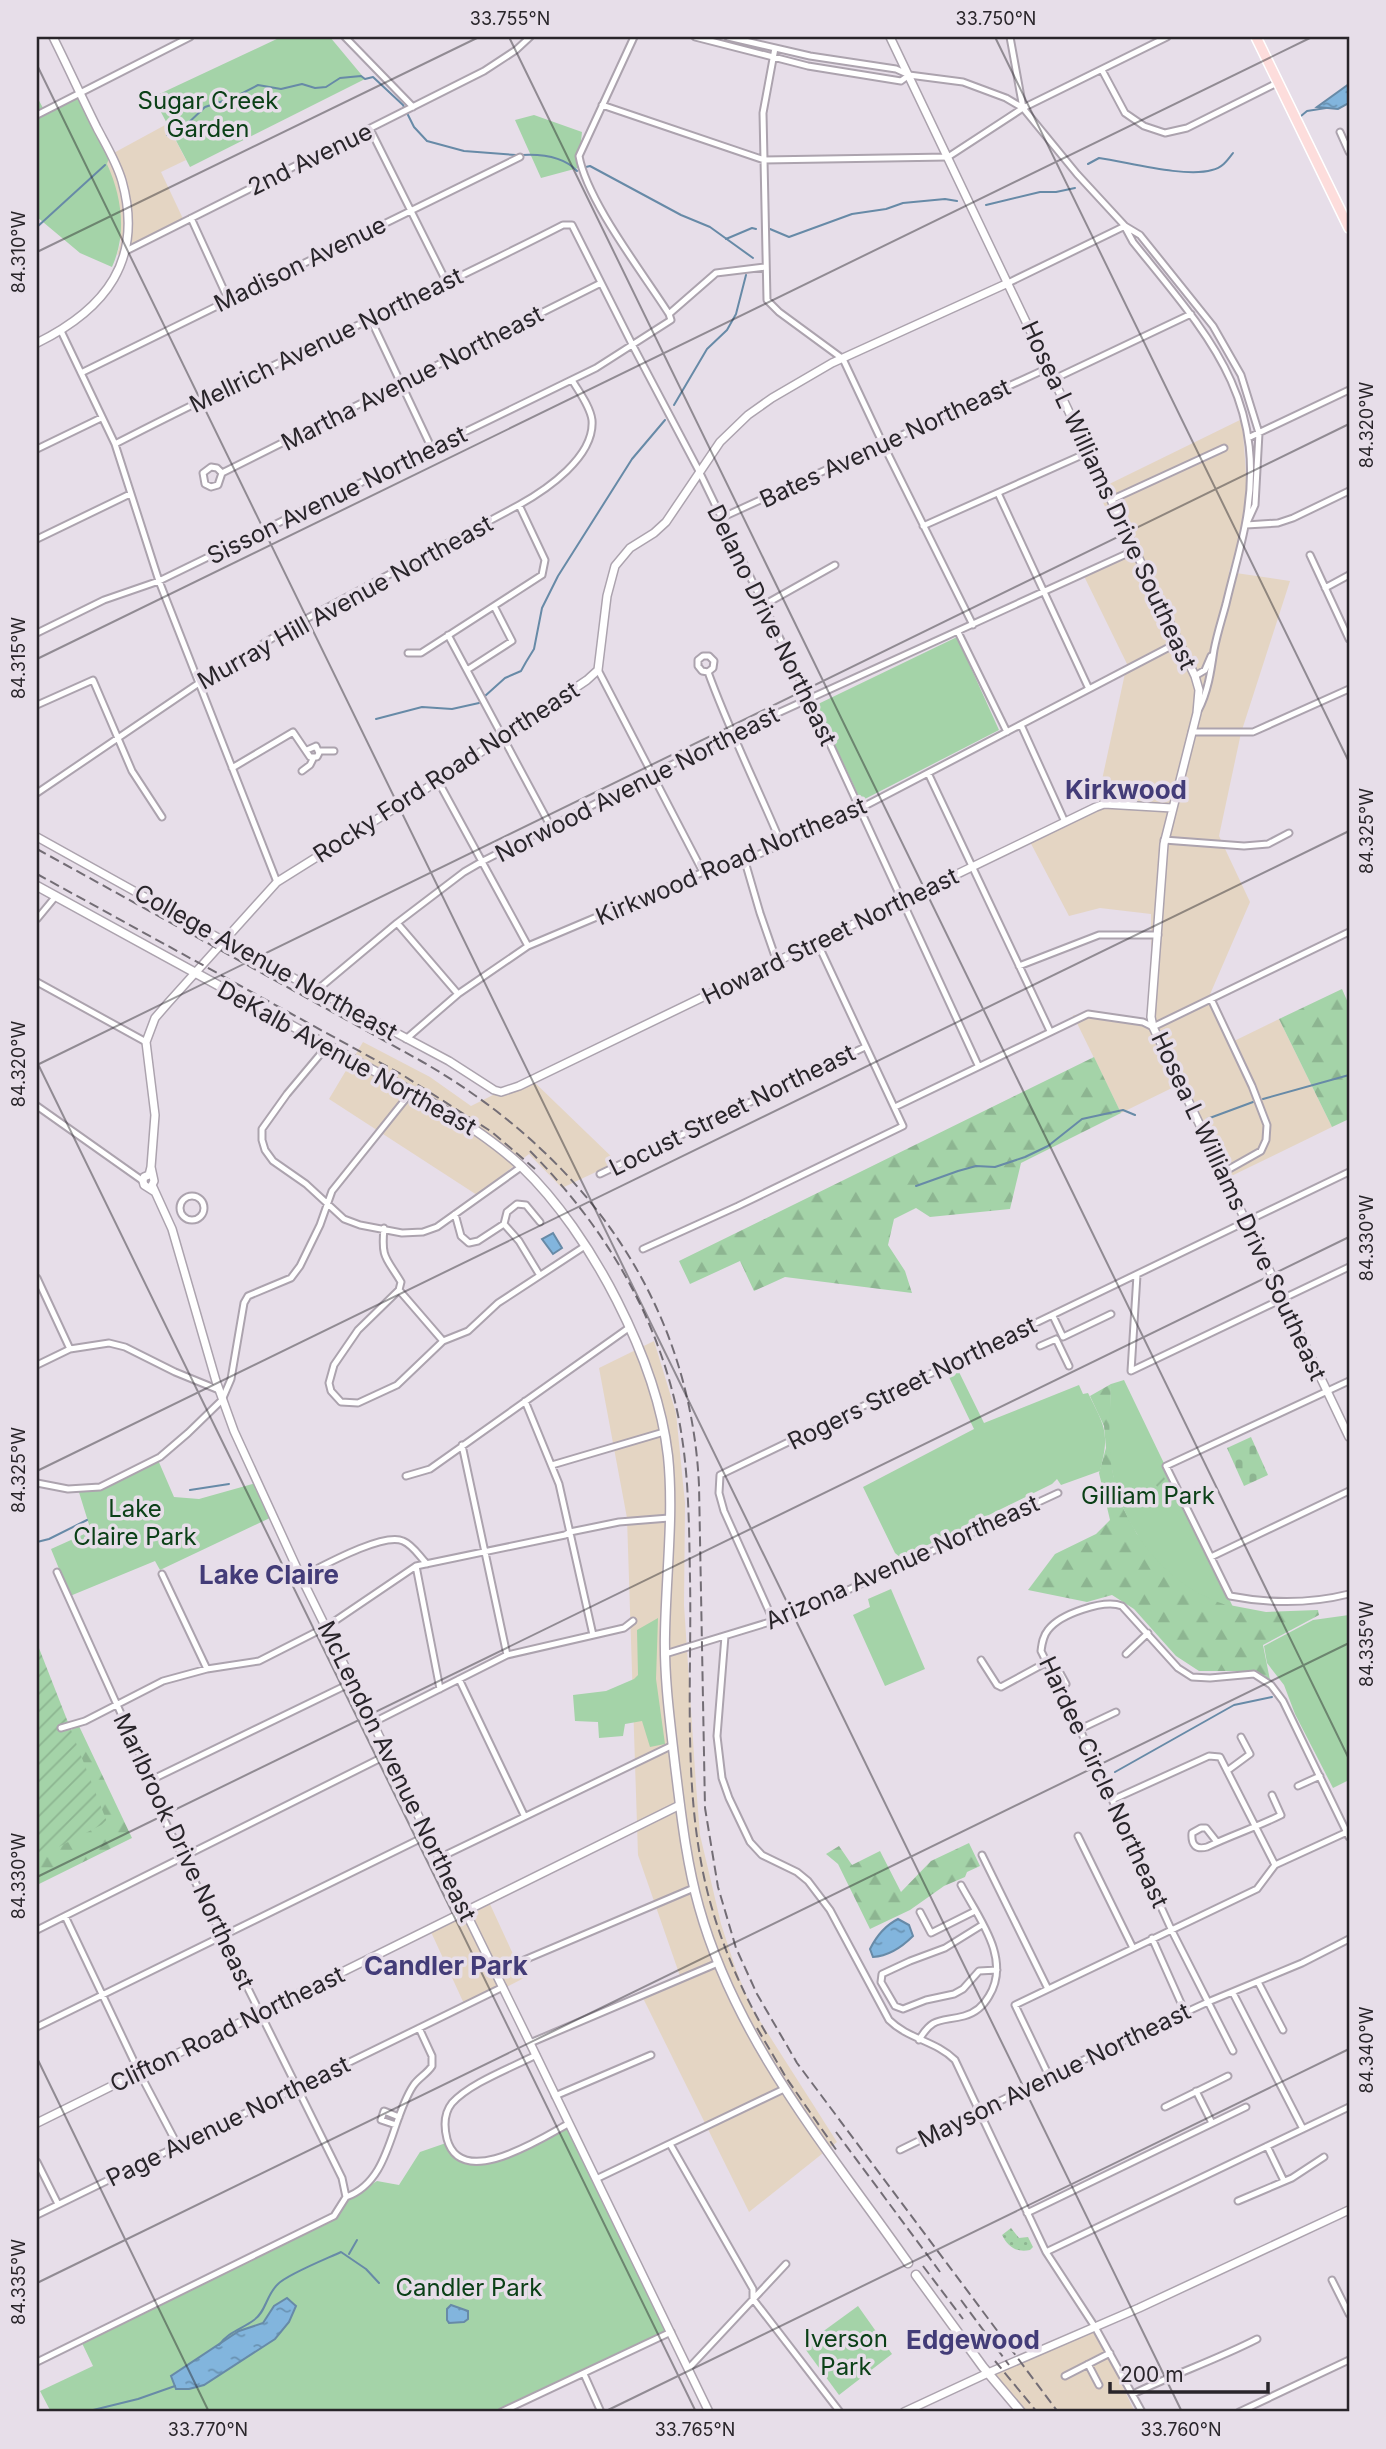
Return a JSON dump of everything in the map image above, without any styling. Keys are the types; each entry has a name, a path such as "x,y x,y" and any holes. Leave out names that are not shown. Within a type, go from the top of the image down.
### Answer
{"main road":[{"path":"1256,37 1349,228"},
{"name":"DeKalb Avenue Northeast","path":"37,886 467,1123 522,1167 562,1212 584,1246 630,1326 651,1379 664,1432 669,1465 665,1654 667,1700 694,1888 718,1963 746,2023 784,2089 908,2263"},
{"path":"916,2275 988,2373 1021,2412"}],"street":[{"path":"37,343 61,331 102,297 115,277 126,251 128,205 122,178 53,37"},
{"path":"37,115 190,37"},
{"path":"345,37 409,109"},
{"name":"2nd Avenue","path":"126,251 494,66 530,37"},
{"path":"634,37 581,148 581,164 586,180 606,216 669,314 716,273 765,267"},
{"path":"700,37 808,66 901,81 909,75"},
{"path":"728,37 896,69 909,75 963,82 1003,97 1023,108 1077,174 1125,226 1133,242 1217,351 1231,379 1248,438 1250,477 1246,525 1214,650 1207,689 1197,713"},
{"name":"Hosea L Williams Drive Southeast","path":"890,37 1195,676 1199,690 1197,713 1164,841 1151,1017 1153,1027 1349,1437"},
{"path":"1010,37 1023,108"},
{"path":"601,105 764,160 948,157 1023,108 1166,37"},
{"path":"775,48 763,113 767,300 770,306 844,359 972,625"},
{"path":"1102,70 1125,113 1143,126 1165,133 1186,128 1279,82"},
{"path":"1003,97 1013,93 1018,86"},
{"path":"370,129 446,281"},
{"path":"1340,132 1347,141 1349,152"},
{"name":"Madison Avenue","path":"81,373 520,157"},
{"path":"191,218 228,299"},
{"name":"Delano Drive Northeast","path":"538,237 563,225 572,225 699,471 809,699 978,1065"},
{"path":"1008,283 1125,226"},
{"path":"1125,226 1140,235 1213,326 1241,374 1259,433 1255,505 1246,525"},
{"name":"Mellrich Avenue Northeast","path":"115,444 193,403 371,320 538,237"},
{"name":"Martha Avenue Northeast","path":"222,473 601,283"},
{"name":"Rocky Ford Road Northeast","path":"146,1042 155,1018 277,882 438,781 573,690 598,670 607,596 615,566 630,548 666,522 720,442 748,415 821,368 1008,283"},
{"name":"Sisson Avenue Northeast","path":"37,633 104,600 159,581 572,380 633,346 671,320 669,314"},
{"path":"1054,379 1191,314"},
{"path":"371,320 432,449"},
{"path":"61,331 115,444 159,581 277,882"},
{"name":"Bates Avenue Northeast","path":"721,518 1048,368"},
{"name":"Murray Hill Avenue Northeast","path":"37,793 199,683 289,628 546,490 562,477 582,452 591,433 592,419 572,380"},
{"path":"1248,438 1349,390"},
{"path":"37,449 102,418"},
{"path":"1111,500 1224,448"},
{"path":"923,526 1089,452"},
{"path":"1246,525 1278,523 1349,491"},
{"path":"37,539 130,494"},
{"path":"998,494 1089,689"},
{"path":"408,653 421,653 542,575 545,560 519,505"},
{"name":"Norwood Avenue Northeast","path":"317,990 397,923 464,872 483,861 734,733 1135,550"},
{"path":"1310,555 1349,639"},
{"path":"762,606 835,565"},
{"path":"1325,588 1349,575"},
{"path":"467,670 512,641 494,606"},
{"path":"958,632 1007,732"},
{"path":"448,635 551,827"},
{"name":"Kirkwood Road Northeast","path":"406,1039 458,994 528,946 703,872 755,856 859,809 1179,642"},
{"path":"1195,676 1205,670 1214,650"},
{"path":"598,670 703,872"},
{"path":"708,672 724,715 781,843"},
{"path":"37,705 93,680 132,771 162,817"},
{"path":"1192,732 1253,732 1349,689"},
{"path":"1021,724 1065,822"},
{"path":"232,768 293,732 307,750 307,755 313,759"},
{"path":"307,750 316,746 319,751"},
{"path":"319,751 334,751"},
{"path":"302,771 317,757 319,751"},
{"path":"928,773 1050,1031"},
{"path":"438,781 528,946"},
{"name":"Howard Street Northeast","path":"494,1090 501,1092 519,1086 1104,804 1172,808"},
{"path":"1164,841 1268,845 1289,833"},
{"name":"College Avenue Northeast","path":"37,836 224,941 449,1061 494,1090"},
{"path":"744,858 778,962"},
{"path":"37,919 56,896"},
{"path":"397,923 458,994"},
{"path":"895,1107 1088,1014 1144,1022 1153,1027 1349,932"},
{"path":"1019,965 1099,935 1158,935"},
{"path":"643,1249 902,1126 817,942"},
{"path":"37,982 146,1042 155,1115 150,1180"},
{"path":"1211,999 1258,1099 1267,1125 1266,1140 1261,1151 1222,1172"},
{"path":"328,1045 262,1129 262,1140 273,1161 327,1202 344,1219 402,1233 423,1232 437,1227 522,1167"},
{"name":"Locust Street Northeast","path":"600,1174 865,1046"},
{"path":"37,1483 68,1489 88,1489 111,1483 160,1457 222,1401 231,1379 243,1303 248,1296 291,1278 300,1266 338,1183 412,1091"},
{"name":"McLendon Avenue Northeast","path":"37,1106 150,1180 169,1220 222,1401 234,1432 301,1577 390,1754 709,2412"},
{"name":"Rogers Street Northeast","path":"773,1620 724,1511 719,1493 720,1475 1349,1172"},
{"path":"196,1197 202,1204 204,1213 197,1220 187,1219 181,1214 180,1204 187,1198 196,1197"},
{"path":"454,1214 461,1237 468,1243 478,1241 504,1224 509,1209 522,1203 540,1222"},
{"path":"169,1220 181,1214"},
{"path":"504,1224 519,1241 539,1274"},
{"path":"384,1228 382,1248 386,1261 401,1282 399,1290 348,1342 330,1375 329,1383 335,1397 341,1402 352,1404 397,1385 443,1341 468,1331 498,1303 584,1246"},
{"path":"1137,1275 1131,1371 1349,1267"},
{"path":"37,1278 70,1349"},
{"path":"399,1290 443,1341"},
{"path":"1040,1346 1111,1314"},
{"path":"1053,1316 1069,1367"},
{"path":"406,1476 430,1469 630,1326"},
{"path":"37,1365 70,1349 109,1343 125,1347 219,1390"},
{"path":"1349,1381 1166,1466 1230,1596 1274,1603 1303,1602 1349,1594"},
{"path":"525,1401 552,1465 593,1635"},
{"path":"552,1465 664,1432"},
{"path":"462,1445 507,1655"},
{"path":"1211,1557 1349,1492"},
{"name":"Arizona Avenue Northeast","path":"665,1654 796,1614 1058,1493"},
{"path":"61,1728 85,1721 163,1681 207,1668 259,1661 326,1627 416,1566 619,1522 669,1518"},
{"path":"301,1577 366,1546 395,1539 406,1542 427,1564"},
{"path":"416,1566 440,1689"},
{"name":"Marlbrook Drive Northeast","path":"57,1572 151,1780 159,1809 342,2178 344,2200"},
{"path":"162,1574 207,1668"},
{"name":"Hardee Circle Northeast","path":"1208,2002 1041,1651 1048,1629 1087,1608 1112,1602 1122,1606 1178,1668 1192,1677 1254,1674 1272,1685 1283,1701 1320,1776"},
{"path":"374,1722 507,1655 624,1628 633,1621"},
{"path":"1126,1654 1148,1633"},
{"path":"725,1636 717,1736 718,1761 741,1826 750,1842 762,1854 797,1872 821,1896 888,2020 898,2029 946,2052 954,2060 1046,2252 1096,2327 1142,2412"},
{"path":"981,1660 1001,1687 1047,1662"},
{"path":"459,1679 524,1815"},
{"path":"151,1780 353,1682"},
{"path":"1080,1729 1116,1712"},
{"path":"1227,1771 1250,1754 1241,1737"},
{"path":"439,1858 673,1745"},
{"path":"37,1930 390,1754"},
{"path":"1112,1800 1209,1756 1220,1757 1275,1865"},
{"path":"1049,2076 1015,2005 1257,1889 1275,1865 1348,1834 1320,1776 1298,1786"},
{"path":"1217,1842 1206,1828 1192,1833 1191,1840 1199,1849 1217,1842 1253,1825 1264,1823 1280,1815 1272,1795"},
{"name":"Clifton Road Northeast","path":"37,2123 680,1805"},
{"path":"37,2027 428,1835"},
{"path":"1078,1836 1133,1948"},
{"path":"982,1855 1048,1989"},
{"path":"919,2040 931,2023 964,2016 978,2009 993,1989 997,1970 996,1955 961,1885"},
{"path":"496,1972 694,1888"},
{"path":"920,1912 931,1933 975,1911"},
{"path":"65,1916 177,2146"},
{"path":"982,1925 945,1948 882,1974 881,1982 895,2006 903,2009 926,2000 954,1994 979,1971 997,1970"},
{"path":"1152,1938 1185,2012"},
{"name":"Mayson Avenue Northeast","path":"900,2150 1185,2012 1258,1982 1349,1939"},
{"path":"530,2043 718,1963"},
{"path":"1258,1982 1283,2030"},
{"name":"Page Avenue Northeast","path":"37,2215 503,1987"},
{"path":"1233,1993 1303,2129"},
{"name":"Mayson Avenue Northeast","path":"1208,2002 1233,2051"},
{"path":"37,2362 334,2216 344,2200 374,2176 413,2086 431,2069 433,2063 419,2028"},
{"path":"536,2055 462,2094 451,2105 445,2123 448,2144 463,2158 475,2162 490,2161 504,2157 568,2124"},
{"path":"555,2096 651,2055"},
{"path":"1165,2107 1228,2076"},
{"path":"596,2179 784,2089"},
{"path":"1196,2091 1212,2123"},
{"path":"1027,2213 1246,2107"},
{"path":"1046,2252 1349,2107"},
{"path":"396,2125 381,2120 384,2111 399,2117"},
{"path":"670,2144 753,2289 753,2299 840,2412"},
{"path":"1267,2146 1284,2181"},
{"path":"1238,2201 1284,2181 1324,2157"},
{"path":"37,2162 58,2204"},
{"path":"904,2412 1349,2210"},
{"path":"688,2370 786,2264"},
{"path":"1332,2280 1349,2314"},
{"path":"501,2412 511,2410 671,2332"},
{"path":"1133,2394 1179,2372 1200,2367 1258,2339"},
{"path":"1065,2376 1110,2353"},
{"path":"1239,2412 1349,2360"},
{"path":"1088,2364 1099,2385"},
{"path":"584,2374 601,2412"}],"shaded area":[{"path":"167,124 186,160 161,172 185,223 117,255 121,241 107,164 110,155"},
{"path":"1242,419 1249,515 1229,572 1290,581 1241,733 1219,836 1250,902 1208,999 1230,1043 1279,1019 1332,1127 1221,1181 1176,1086 1121,1113 1073,1015 1152,1027 1151,914 1100,908 1069,916 1028,838 1097,803 1127,664 1082,572 1127,552 1097,490"},
{"path":"363,1042 430,1077 471,1106 529,1077 617,1162 562,1188 529,1154 477,1195 329,1099"},
{"path":"654,1341 676,1413 685,1503 684,1605 700,1835 721,1924 751,2007 837,2142 749,2212 641,1994 681,1979 638,1855 627,1518 599,1368"},
{"path":"489,1902 524,1978 466,2008 431,1932"},
{"path":"1092,2324 1135,2412 1021,2412 990,2371"}],"green space":[{"name":"Sugar Creek Garden","path":"281,37 330,37 365,79 190,167 153,97"},
{"path":"77,90 110,155 107,164 116,189 121,216 120,242 112,267 80,253 37,217 37,97 43,108"},
{"path":"534,115 582,132 578,168 541,178 515,120"},
{"path":"957,637 999,730 861,801 816,705"},
{"path":"1342,989 1349,1005 1349,1119 1332,1127 1279,1019"},
{"path":"1094,1057 1121,1113 1021,1163 1010,1209 930,1217 916,1208 894,1219 888,1245 905,1271 912,1293 785,1277 754,1291 740,1261 690,1284 679,1261"},
{"path":"959,1372 984,1423 1079,1385 1083,1394 1088,1393 1104,1430 1105,1448 1100,1471 1061,1485 1057,1479 1052,1484 901,1558 895,1553 863,1487 974,1429 949,1377"},
{"name":"Gilliam Park","path":"1124,1380 1233,1607 1211,1599 1172,1574 1155,1558 1128,1519 1113,1475 1109,1441 1111,1384"},
{"path":"1111,1384 1110,1437 1113,1474 1121,1504 1137,1534 1224,1604 1266,1612 1318,1610 1319,1615 1263,1645 1270,1680 1257,1671 1199,1671 1176,1656 1134,1609 1112,1595 1087,1602 1028,1590 1055,1554 1096,1534 1110,1520 1099,1473 1106,1448 1104,1426 1090,1396"},
{"path":"1251,1437 1268,1475 1244,1486 1227,1448"},
{"name":"Lake Claire Park","path":"158,1460 174,1497 199,1499 256,1483 272,1517 160,1570 155,1561 70,1596 51,1549 91,1531 78,1489 100,1487"},
{"path":"1163,1475 1173,1496 1168,1498 1152,1481"},
{"path":"891,1589 925,1669 885,1686 853,1615 870,1607 868,1599"},
{"path":"1349,1615 1349,1780 1333,1788 1295,1714 1284,1685 1267,1663 1264,1646 1313,1620"},
{"path":"658,1618 656,1679 665,1744 650,1747 642,1721 625,1724 623,1736 599,1738 598,1722 575,1721 573,1695 606,1691 634,1679 638,1675 637,1630"},
{"path":"37,1643 107,1822 37,1858"},
{"path":"79,1726 132,1838 37,1885 37,1746"},
{"path":"969,1843 980,1866 967,1872 965,1877 944,1886 910,1910 870,1929 838,1864 826,1854 839,1846 852,1865 880,1851 901,1892 931,1861"},
{"name":"Candler Park","path":"567,2126 669,2335 505,2412 51,2412 40,2391 93,2366 81,2341 335,2217 349,2198 377,2181 399,2185 420,2152 446,2143 461,2159 486,2163 515,2154"},
{"path":"1011,2228 1019,2238 1028,2237 1033,2247 1030,2250 1017,2250 1007,2243 1002,2235"},
{"name":"Iverson Park","path":"858,2306 892,2354 839,2395 803,2346"}],"water":[{"path":"1349,84 1349,103 1338,109 1317,107"},
{"path":"553,1233 562,1248 553,1254 542,1239"},
{"path":"898,1919 909,1925 913,1936 895,1950 873,1957 870,1949 875,1940 885,1928"},
{"path":"287,2298 296,2306 289,2322 275,2339 204,2385 176,2389 171,2376 239,2331 263,2323 274,2306"},
{"path":"451,2305 468,2311 468,2319 464,2322 449,2323 447,2309"}],"waterway":[{"path":"167,135 184,127 205,107 235,97 258,85 281,89 302,84 315,88 326,87 340,78 361,76 365,79 373,77 403,105 414,127 427,141 464,151 516,155"},
{"path":"1301,116 1307,111 1326,108"},
{"path":"1088,164 1099,158 1172,171 1201,172 1219,168 1233,153"},
{"path":"522,155 552,157 566,162 577,171"},
{"path":"37,227 105,165"},
{"path":"586,167 590,166 681,215 710,227 753,258"},
{"path":"986,205 1040,192 1075,188"},
{"path":"770,229 789,237 852,214 886,209 903,203 945,199 957,201"},
{"path":"726,239 752,228 756,229"},
{"path":"674,405 707,349 727,330 736,314 746,275"},
{"path":"485,696 505,678 521,671 534,649 542,608 558,576 632,459 665,420"},
{"path":"376,719 422,707 452,709 479,703"},
{"path":"1263,1099 1349,1075"},
{"path":"1207,1119 1253,1102"},
{"path":"916,1186 976,1166 995,1167 1025,1157 1048,1146 1082,1119 1123,1110 1135,1115"},
{"path":"190,1490 229,1484"},
{"path":"37,1542 87,1520"},
{"path":"1115,1772 1234,1705 1272,1697"},
{"path":"349,2254 357,2240"},
{"path":"219,2345 258,2317 274,2288 283,2280 341,2252 366,2269 379,2283"},
{"path":"85,2412 138,2399 175,2386"}],"railway":[{"path":"37,849 421,1061 478,1098 530,1139 576,1186 616,1237 649,1292 674,1352 691,1417 699,1485 705,1808 718,1887 736,1948 757,1994 797,2063 1058,2412"},
{"path":"37,874 401,1074 492,1132 535,1169"},
{"path":"530,1151 582,1210 604,1241 642,1309 670,1381 685,1459 688,1499 690,1737 694,1816 713,1913 740,1984 767,2035"},
{"path":"757,2028 787,2079 837,2151"},
{"path":"836,2132 940,2272"},
{"path":"923,2266 963,2319"},
{"path":"961,2300 1009,2365"},
{"path":"995,2361 1037,2412"}],"district":[{"name":"Kirkwood","path":"1126,789"},
{"name":"Lake Claire","path":"269,1574"},
{"name":"Candler Park","path":"446,1965"},
{"name":"Edgewood","path":"973,2339"}]}
